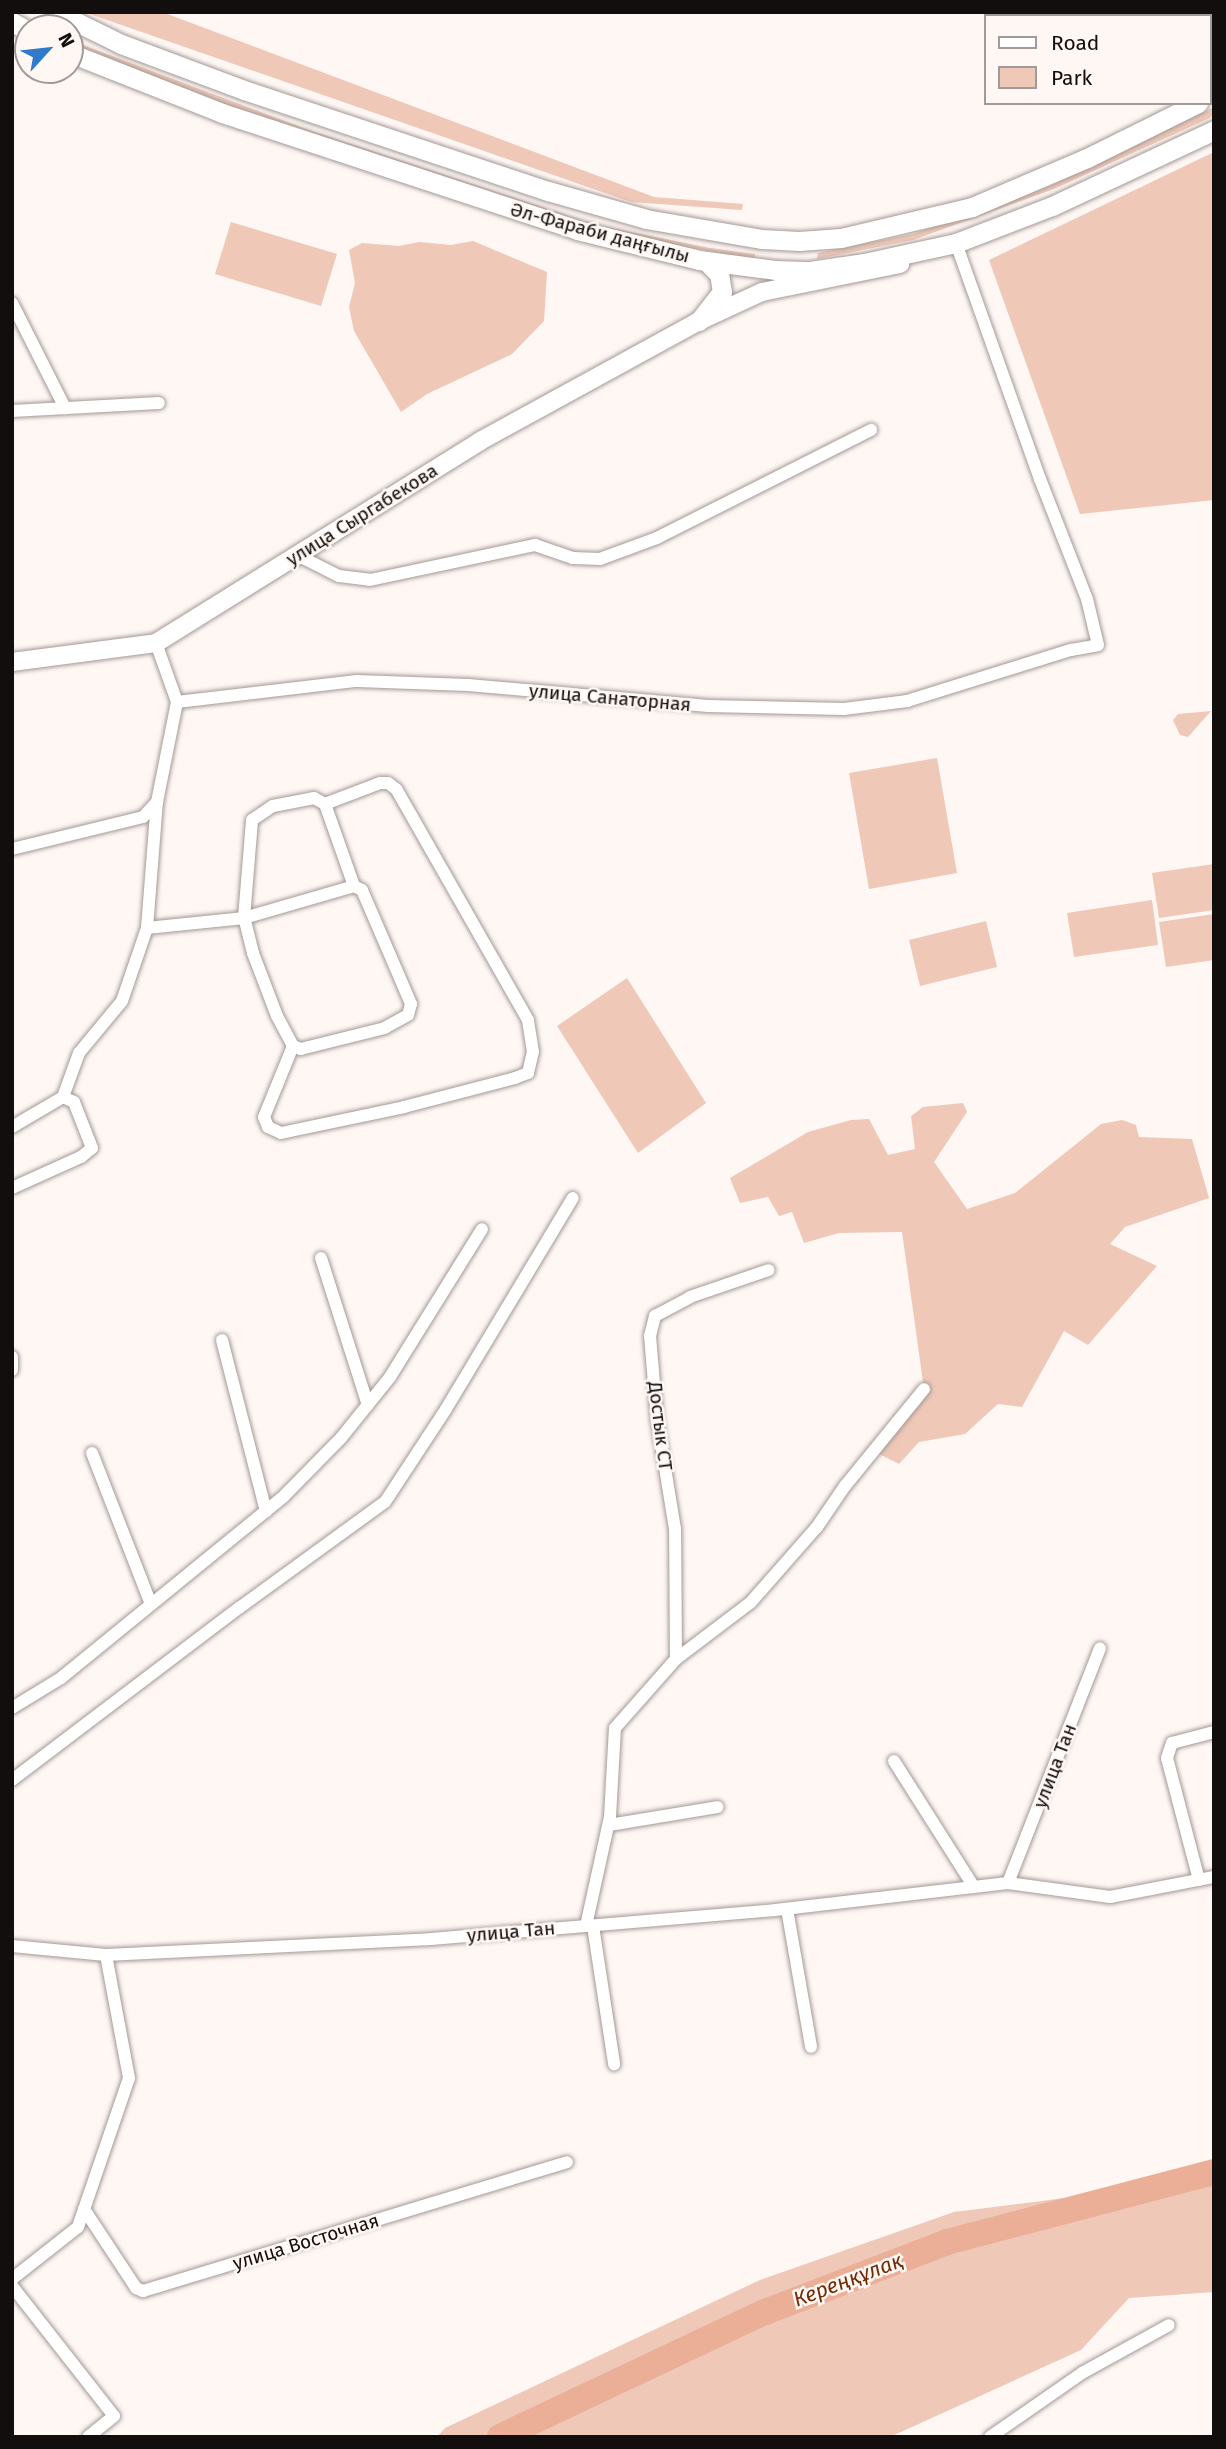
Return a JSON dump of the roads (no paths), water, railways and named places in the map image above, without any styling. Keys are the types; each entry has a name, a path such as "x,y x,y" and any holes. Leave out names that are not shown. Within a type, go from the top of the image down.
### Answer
{"main road":[{"name":"Әл-Фараби даңғылы","path":"56,12 121,44 244,90 548,191 674,225 739,236 799,241 841,238 900,227 972,207 1026,185 1194,105"},
{"name":"Әл-Фараби даңғылы","path":"84,59 187,100 577,230 706,261 776,270 810,271 956,243 1052,206 1214,130"},
{"path":"699,321 722,292 719,274 706,261"}],"street":[{"name":"улица Сыргабекова","path":"12,662 156,643 480,441 699,321 762,292 872,272 956,243"},
{"name":"улица Санаторная","path":"177,702 357,681 468,685 708,706 844,709 907,701 1071,650 1098,645 1087,599 1040,479 956,243"},
{"path":"12,303 65,408"},
{"path":"12,411 159,403"},
{"path":"297,555 339,576 370,580 535,545 573,558 600,559 657,538 871,430"},
{"path":"12,1127 63,1097 79,1053 122,1001 148,928 157,802 177,702 156,643"},
{"path":"293,1046 264,1117 268,1127 281,1133 404,1107 515,1078 528,1073 533,1052 528,1020 396,789 388,783 380,783 325,804"},
{"path":"148,928 244,918 354,886 362,890 411,1004 408,1015 385,1028 301,1049 293,1046 265,986 244,918 252,820 273,806 314,797 325,804 354,886"},
{"path":"12,849 143,817 157,802"},
{"path":"12,1188 81,1157 92,1148 90,1135 74,1102 63,1097"},
{"path":"12,1780 239,1608 385,1503 446,1409 573,1198"},
{"path":"12,1708 61,1678 266,1511 341,1437 390,1377 482,1229"},
{"path":"321,1258 368,1405"},
{"name":"Достык СТ","path":"676,1659 675,1529 657,1419 650,1336 655,1316 690,1297 769,1269"},
{"path":"222,1340 266,1511"},
{"path":"12,1357 12,1370"},
{"path":"614,2064 589,1926 608,1825 615,1728 676,1659 751,1601 817,1527 845,1486 924,1389"},
{"path":"92,1453 151,1604"},
{"name":"улица Тан","path":"1008,1883 1100,1648"},
{"path":"1199,1880 1167,1758 1172,1743 1214,1732"},
{"path":"894,1761 974,1887"},
{"path":"608,1825 718,1807"},
{"name":"улица Тан","path":"12,1946 106,1955 431,1939 787,1909 1008,1883 1110,1898 1214,1877"},
{"path":"787,1909 811,2047"},
{"path":"12,2279 78,2227 129,2078 106,1955"},
{"name":"улица Восточная","path":"84,2209 136,2288 143,2291 567,2162"},
{"path":"12,2286 114,2416 88,2437"},
{"path":"990,2437 1082,2373 1169,2325"}],"waterway":[{"name":"Кереңқұлақ","path":"500,2437 765,2312 947,2242 1214,2172"}]}
